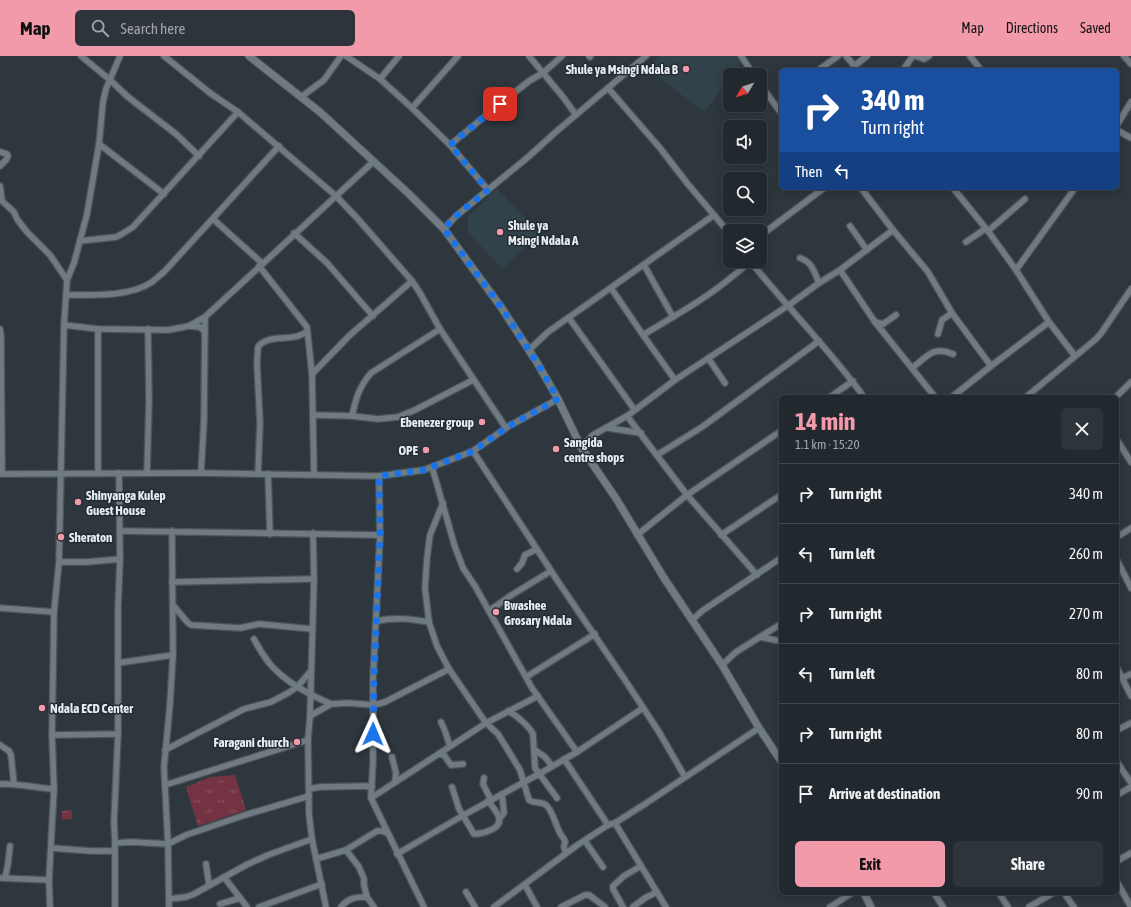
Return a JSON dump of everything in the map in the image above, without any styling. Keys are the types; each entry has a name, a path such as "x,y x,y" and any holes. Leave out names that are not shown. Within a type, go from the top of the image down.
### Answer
{"street":[{"path":"81,56 128,97 176,134 199,156"},
{"path":"50,907 49,880 52,848 54,789 52,735 54,612 59,562 64,324 67,280 74,263 87,214 99,144 103,102 109,79 120,56"},
{"path":"164,56 210,93 238,112 279,146 336,196 357,218 412,281 440,329 506,428"},
{"path":"249,56 278,81 301,97 374,161 410,194 444,229 501,307 529,350 558,399 581,447 617,500 637,535 722,665 759,728 779,754"},
{"path":"301,97 324,80 341,56"},
{"path":"346,56 380,79 412,108 450,145 488,190"},
{"path":"380,79 399,56"},
{"path":"412,108 458,56"},
{"path":"528,56 563,97 576,115"},
{"path":"450,145 529,81 543,73 562,56"},
{"path":"444,229 456,216 646,56"},
{"path":"741,56 749,68"},
{"path":"821,68 838,56"},
{"path":"846,56 856,68 867,56"},
{"path":"904,68 910,58 914,56 924,59 929,56"},
{"path":"970,56 979,68"},
{"path":"974,62 979,56"},
{"path":"1124,56 1131,64"},
{"path":"608,88 660,148 723,226"},
{"path":"767,93 779,109"},
{"path":"1119,122 1131,102"},
{"path":"80,241 116,237 133,227 238,112"},
{"path":"1119,131 1131,138"},
{"path":"99,144 164,194"},
{"path":"66,295 117,293 139,289 151,282 164,272 279,146"},
{"path":"0,152 7,154 8,156 0,166"},
{"path":"189,326 205,317 294,233 374,161"},
{"path":"0,186 2,201 14,212 17,219 27,232 50,255 67,280"},
{"path":"767,231 821,190"},
{"path":"863,190 928,272 952,313 991,366"},
{"path":"955,190 1016,270 1050,322 1075,356"},
{"path":"1016,270 1074,190"},
{"path":"966,242 986,230 1025,199"},
{"path":"529,350 548,332 644,266 714,215"},
{"path":"213,219 261,265 305,323 312,374 312,452 314,474"},
{"path":"850,226 867,250"},
{"path":"581,447 593,435 628,416 634,409 675,380 840,270 893,230"},
{"path":"294,233 327,263 373,316"},
{"path":"800,258 812,266 819,283"},
{"path":"644,266 673,316"},
{"path":"643,335 687,309 719,287 742,268"},
{"path":"756,268 853,381 863,395"},
{"path":"840,270 875,322 933,395"},
{"path":"312,374 340,345 412,281"},
{"path":"611,288 675,380"},
{"path":"1028,395 1090,344 1102,332 1131,289"},
{"path":"938,334 942,320 952,313"},
{"path":"875,322 883,324 896,315"},
{"path":"201,473 203,452 205,317"},
{"path":"569,318 634,409"},
{"path":"955,395 1050,322"},
{"path":"64,324 98,329 148,330 168,330 189,326 200,327 205,332"},
{"path":"0,329 1,474 201,473 379,476 424,470 473,451 506,428 558,399"},
{"path":"98,329 98,473"},
{"path":"352,416 360,387 371,373 440,329"},
{"path":"147,473 149,401 148,330"},
{"path":"258,474 260,423 257,364 258,347 261,343 273,339 299,336 307,332"},
{"path":"658,455 702,426 819,341"},
{"path":"912,368 935,351 944,351 953,354"},
{"path":"708,358 725,383"},
{"path":"313,415 352,416 378,419 398,417 415,410 473,380"},
{"path":"833,395 853,381"},
{"path":"1118,395 1131,382"},
{"path":"628,416 688,495 757,575"},
{"path":"607,428 641,433"},
{"path":"637,535 688,495 779,432"},
{"path":"1119,443 1131,462"},
{"path":"473,451 551,571 595,634 643,708 685,777"},
{"path":"432,467 455,547 463,568 526,677 577,752"},
{"path":"115,907 114,822 118,734 118,608 120,559 119,473"},
{"path":"268,474 270,534"},
{"path":"379,476 380,535 371,798 424,907"},
{"path":"721,535 779,496"},
{"path":"443,503 430,536 425,588 429,622 437,646 449,669 486,724 498,734 516,761 522,774 529,800 547,805 560,834 564,839 566,853"},
{"path":"1119,536 1131,528"},
{"path":"120,531 380,535"},
{"path":"169,907 168,844 164,766 173,655 172,531"},
{"path":"313,533 314,579 311,695 308,740 309,814 312,839 326,907"},
{"path":"517,569 526,555 537,549"},
{"path":"59,562 87,562 120,559"},
{"path":"692,620 702,611 779,559"},
{"path":"1119,564 1131,588"},
{"path":"489,611 510,596 551,571"},
{"path":"172,582 314,579"},
{"path":"173,605 191,625 240,628 259,624 312,629"},
{"path":"0,608 54,612"},
{"path":"377,621 389,618 403,618 429,622"},
{"path":"722,665 736,652 779,626"},
{"path":"774,630 779,640"},
{"path":"526,677 595,634"},
{"path":"760,637 779,642"},
{"path":"254,639 273,668 296,687 331,704"},
{"path":"118,663 173,655"},
{"path":"310,716 319,712 325,706 331,704 348,703 374,705 393,699 420,683 449,669"},
{"path":"165,750 244,709 271,702 288,693 311,671"},
{"path":"1119,672 1131,696"},
{"path":"1122,678 1131,674"},
{"path":"371,798 486,724 538,696"},
{"path":"397,854 577,752 643,708"},
{"path":"508,711 531,730 534,738 535,768 557,798"},
{"path":"441,722 450,746"},
{"path":"1119,729 1131,723"},
{"path":"494,907 566,853 608,825 615,823 759,728"},
{"path":"52,735 118,734"},
{"path":"165,785 308,740"},
{"path":"0,744 9,751 11,755 14,784"},
{"path":"535,750 545,757 552,766"},
{"path":"439,754 444,755 451,765 462,764"},
{"path":"392,757 396,773 395,782"},
{"path":"564,759 608,825"},
{"path":"1119,765 1131,783"},
{"path":"484,778 483,784 499,819"},
{"path":"0,784 14,784 42,789 54,789"},
{"path":"309,789 330,787 372,787"},
{"path":"452,787 462,816 474,834 486,832 497,826 499,819 504,813 502,794"},
{"path":"1119,794 1131,787"},
{"path":"115,843 132,842 168,844 186,835 245,815 309,796"},
{"path":"615,823 666,907"},
{"path":"316,860 346,850 377,832 383,831 387,833"},
{"path":"169,899 186,897 194,894 246,865 268,855 312,839"},
{"path":"585,841 603,867"},
{"path":"352,857 354,845"},
{"path":"10,846 8,864 3,878 49,880"},
{"path":"52,848 115,851"},
{"path":"346,850 358,864 364,879 367,897 374,907"},
{"path":"1119,860 1131,853"},
{"path":"206,864 209,885"},
{"path":"623,907 613,889 613,886 624,876 641,866"},
{"path":"224,877 246,907"},
{"path":"259,907 322,884"},
{"path":"525,885 537,907"},
{"path":"1119,885 1131,906"},
{"path":"466,892 475,907"},
{"path":"633,907 645,898 657,892"},
{"path":"561,907 585,895 589,895 605,907"},
{"path":"830,907 849,895"},
{"path":"865,895 871,907"},
{"path":"935,895 942,907"},
{"path":"1000,895 1008,907"},
{"path":"1029,907 1050,895"},
{"path":"1065,895 1074,907"},
{"path":"341,907 349,899 367,897"},
{"path":"220,904 240,898"}],"shaded area":[{"path":"659,56 747,56 738,68 723,68 723,87 704,112 649,70"},
{"path":"497,188 539,233 503,269 468,233 468,217"}],"green space":[{"path":"235,775 246,810 198,826 186,787 210,777"},
{"path":"72,810 72,819 62,820 62,811"}],"place":[{"name":"Shule ya Msingi Ndala B","path":"686,69"},
{"name":"Shule ya Msingi Ndala A","path":"500,232"},
{"name":"Ebenezer group","path":"482,422"},
{"name":"Sangida centre shops","path":"556,449"},
{"name":"OPE","path":"426,450"},
{"name":"Shinyanga Kulep Guest House","path":"78,502"},
{"name":"Sheraton","path":"61,537"},
{"name":"Bwashee Grosary Ndala","path":"496,612"},
{"name":"Ndala ECD Center","path":"42,708"},
{"name":"Faragani church","path":"297,742"}],"route":[{"path":"373,734 380,535 379,476 424,470 473,451 509,426 558,399 536,361 501,307 444,229 456,216 488,190 450,145 500,104"}]}
